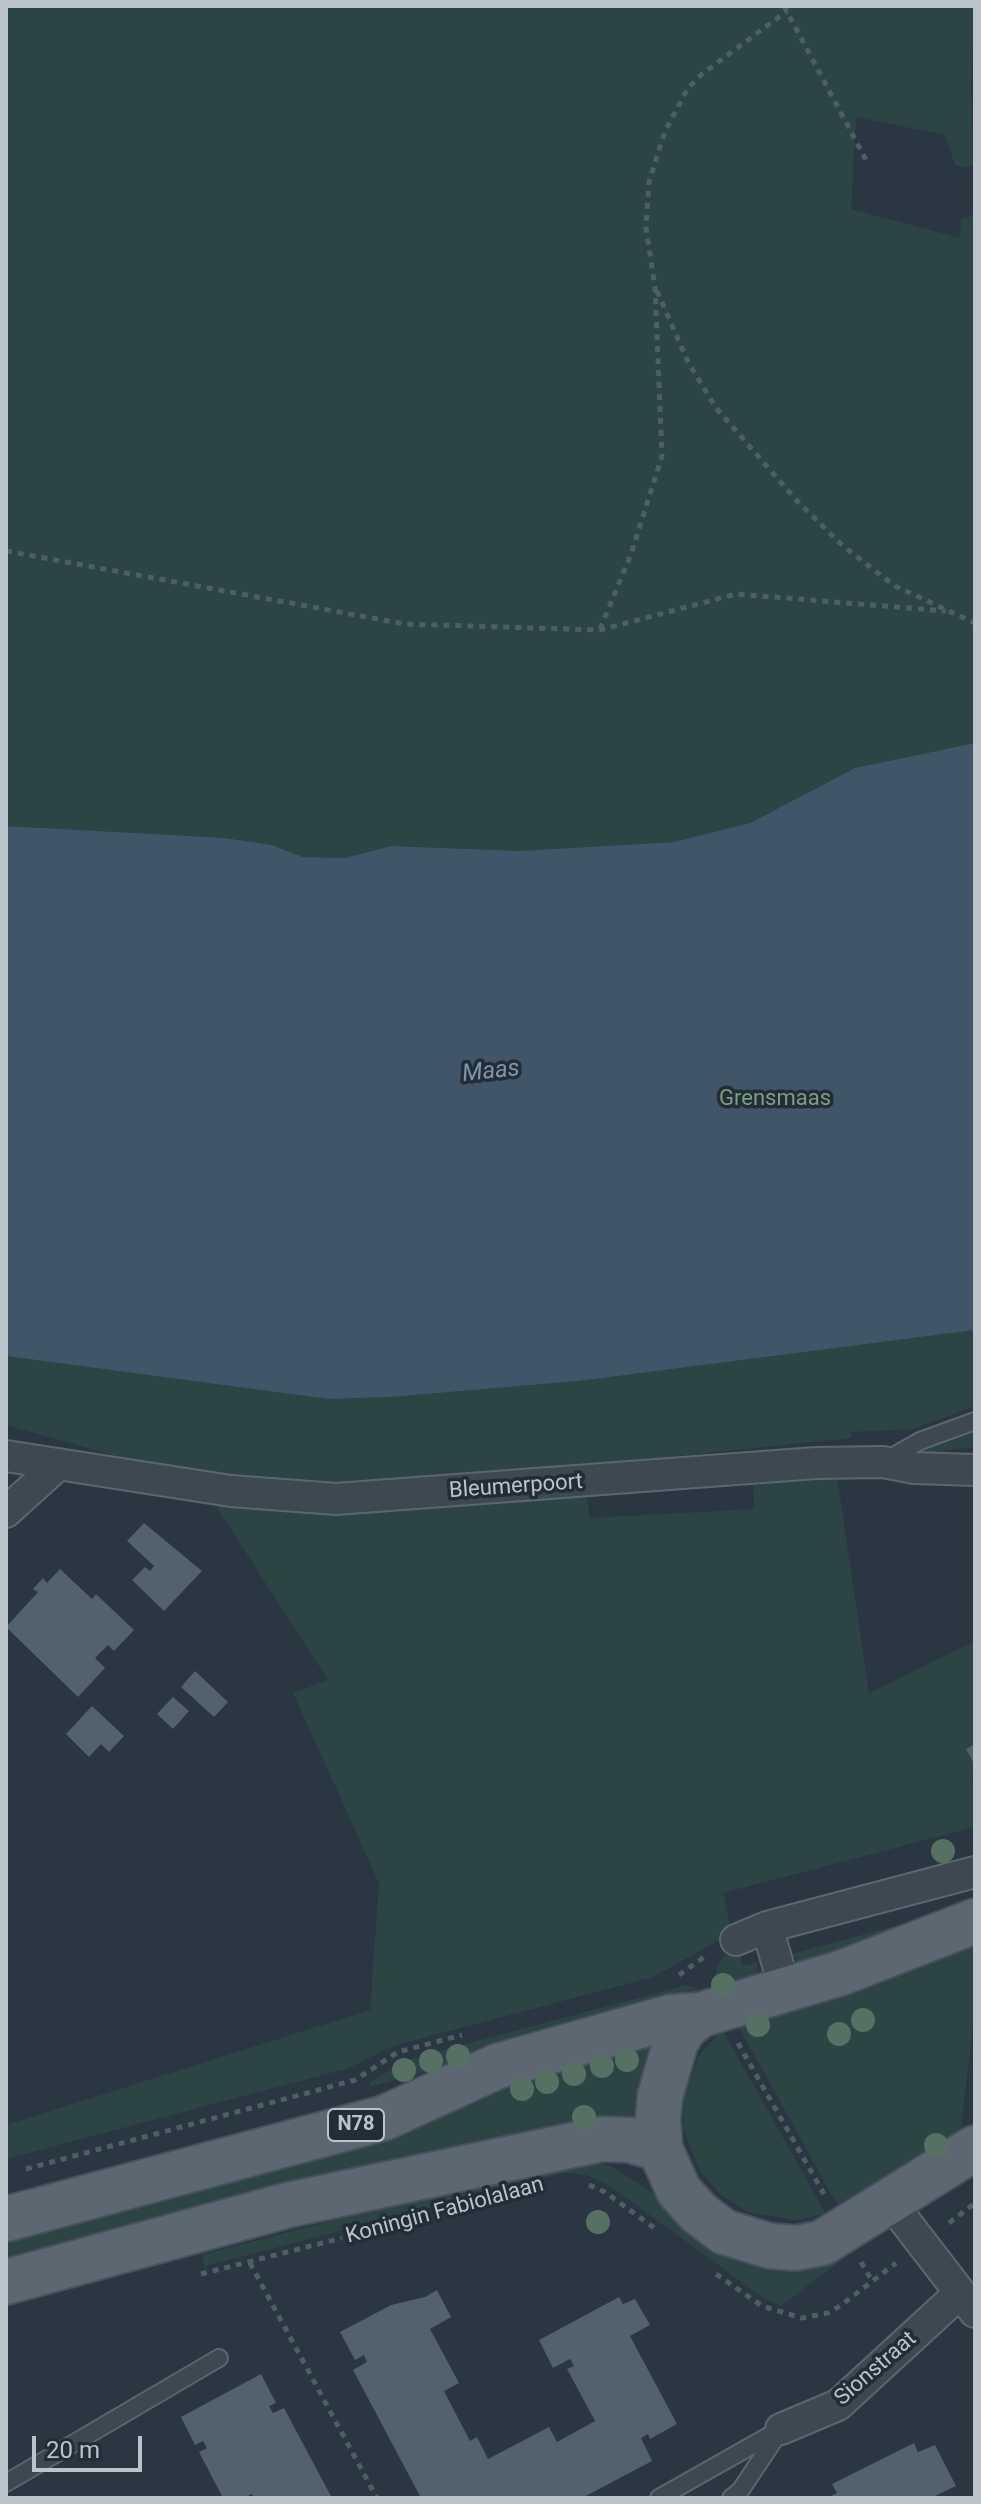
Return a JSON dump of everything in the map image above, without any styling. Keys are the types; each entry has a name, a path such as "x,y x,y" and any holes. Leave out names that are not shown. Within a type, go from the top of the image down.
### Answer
{"main road":[{"name":"N78","path":"6,2219 384,2118 498,2066 671,2017 718,2026 785,1989 908,1949 975,1921"},
{"path":"718,2026 685,2027 670,2058 660,2096 660,2149 679,2191 699,2213 724,2232 743,2240 796,2248 822,2243 891,2203 975,2148"},
{"name":"Koningin Fabiolalaan","path":"6,2282 288,2205 602,2139 630,2140 660,2149"}],"street":[{"name":"Bleumerpoort","path":"6,1456 241,1493 336,1499 816,1463 883,1462 914,1468 975,1470"},
{"path":"6,1512 59,1464"},
{"path":"736,1940 767,1927 975,1872"},
{"path":"767,1927 785,1989"},
{"name":"Sionstraat","path":"781,2429 838,2405 968,2303 891,2203"}],"lane":[{"path":"883,1462 920,1441 975,1421"},
{"path":"6,2483 219,2358"},
{"path":"659,2498 781,2429"},
{"path":"731,2498 740,2491 781,2429"}],"path":[{"path":"600,630 631,554 662,456 655,287 646,202 657,156 677,105 702,74 785,9 866,160"},
{"path":"655,287 688,362 716,408 798,502 868,568 895,586 975,623"},
{"path":"6,551 405,624 600,630 736,594 946,611"},
{"path":"718,2026 826,2198"},
{"path":"16,2172 355,2080 398,2052"},
{"name":"Koningin Fabiolalaan","path":"576,2182 605,2192 665,2236"},
{"name":"Koningin Fabiolalaan","path":"189,2275 354,2235"},
{"path":"713,2272 775,2313 815,2317 840,2306 924,2242"},
{"path":"250,2262 377,2498"}],"green space":[{"path":"6,6 975,6 971,85 973,164 967,168 955,165 945,135 856,117 851,209 960,238 961,219 975,214 975,743 855,768 750,823 674,842 520,851 391,846 345,858 303,857 272,845 225,838 6,826"},
{"path":"975,1330 975,1406 913,1429 851,1432 852,1438 669,1457 355,1483 285,1482 152,1466 6,1425 6,1356 328,1399 391,1397 579,1381"},
{"path":"975,1432 975,1447 916,1454"},
{"path":"837,1476 869,1693 975,1641 975,1745 966,1749 975,1766 975,1778 971,1780 975,1787 975,1827 723,1893 732,1933 653,1977 393,2046 349,2068 6,2159 6,2125 370,2010 379,1883 293,1693 328,1680 212,1500 586,1491 590,1518 754,1509 753,1478"},
{"path":"965,1907 802,1965 791,1954"},
{"path":"975,1937 975,2006 960,2139 839,2208 735,2020"},
{"path":"738,1949 743,1966 758,1962 756,1975 751,1981 719,1993 715,1981 717,1967 723,1956"},
{"path":"686,1985 696,1988 705,1998 370,2087 369,2083 407,2060"},
{"path":"722,2029 826,2214 796,2220 748,2212 721,2195 699,2170 683,2128 684,2095 699,2056"},
{"path":"655,2035 638,2116 6,2264 6,2231"},
{"path":"559,2161 609,2165 658,2196 825,2262 847,2256 781,2306 762,2297 610,2186 587,2175 564,2173 205,2266 202,2255"}],"water":[{"name":"Grensmaas","path":"975,743 975,1330 579,1381 391,1397 328,1399 6,1356 6,826 225,838 272,845 303,857 345,858 391,846 520,851 674,842 750,823 855,768"}],"building":[{"path":"144,1523 202,1571 164,1611 132,1580 145,1567 150,1571 154,1566 127,1541"},
{"path":"60,1569 92,1599 96,1594 134,1630 114,1651 108,1645 95,1658 105,1668 78,1697 6,1627 38,1592 33,1589 43,1578 47,1583"},
{"path":"195,1671 228,1702 214,1717 181,1687"},
{"path":"173,1697 189,1711 173,1729 157,1714"},
{"path":"92,1706 124,1736 109,1752 101,1744 89,1757 66,1734"},
{"path":"975,1744 975,1766 966,1749"},
{"path":"437,2290 451,2317 430,2329 459,2383 444,2391 470,2441 477,2437 488,2459 549,2427 557,2442 595,2421 567,2369 574,2366 570,2359 553,2368 539,2340 619,2297 623,2304 635,2299 650,2325 630,2336 677,2424 650,2439 648,2434 641,2438 652,2461 582,2498 421,2498 353,2370 367,2362 364,2355 355,2360 340,2332 391,2305 425,2297"},
{"path":"261,2374 276,2403 269,2406 273,2413 284,2408 332,2498 254,2498 252,2494 244,2498 223,2498 199,2452 207,2448 203,2441 195,2445 181,2417"},
{"path":"914,2443 918,2452 935,2445 956,2486 931,2498 827,2498 837,2493 832,2484"}],"water label":[{"name":"Maas","path":"491,1072"}]}
